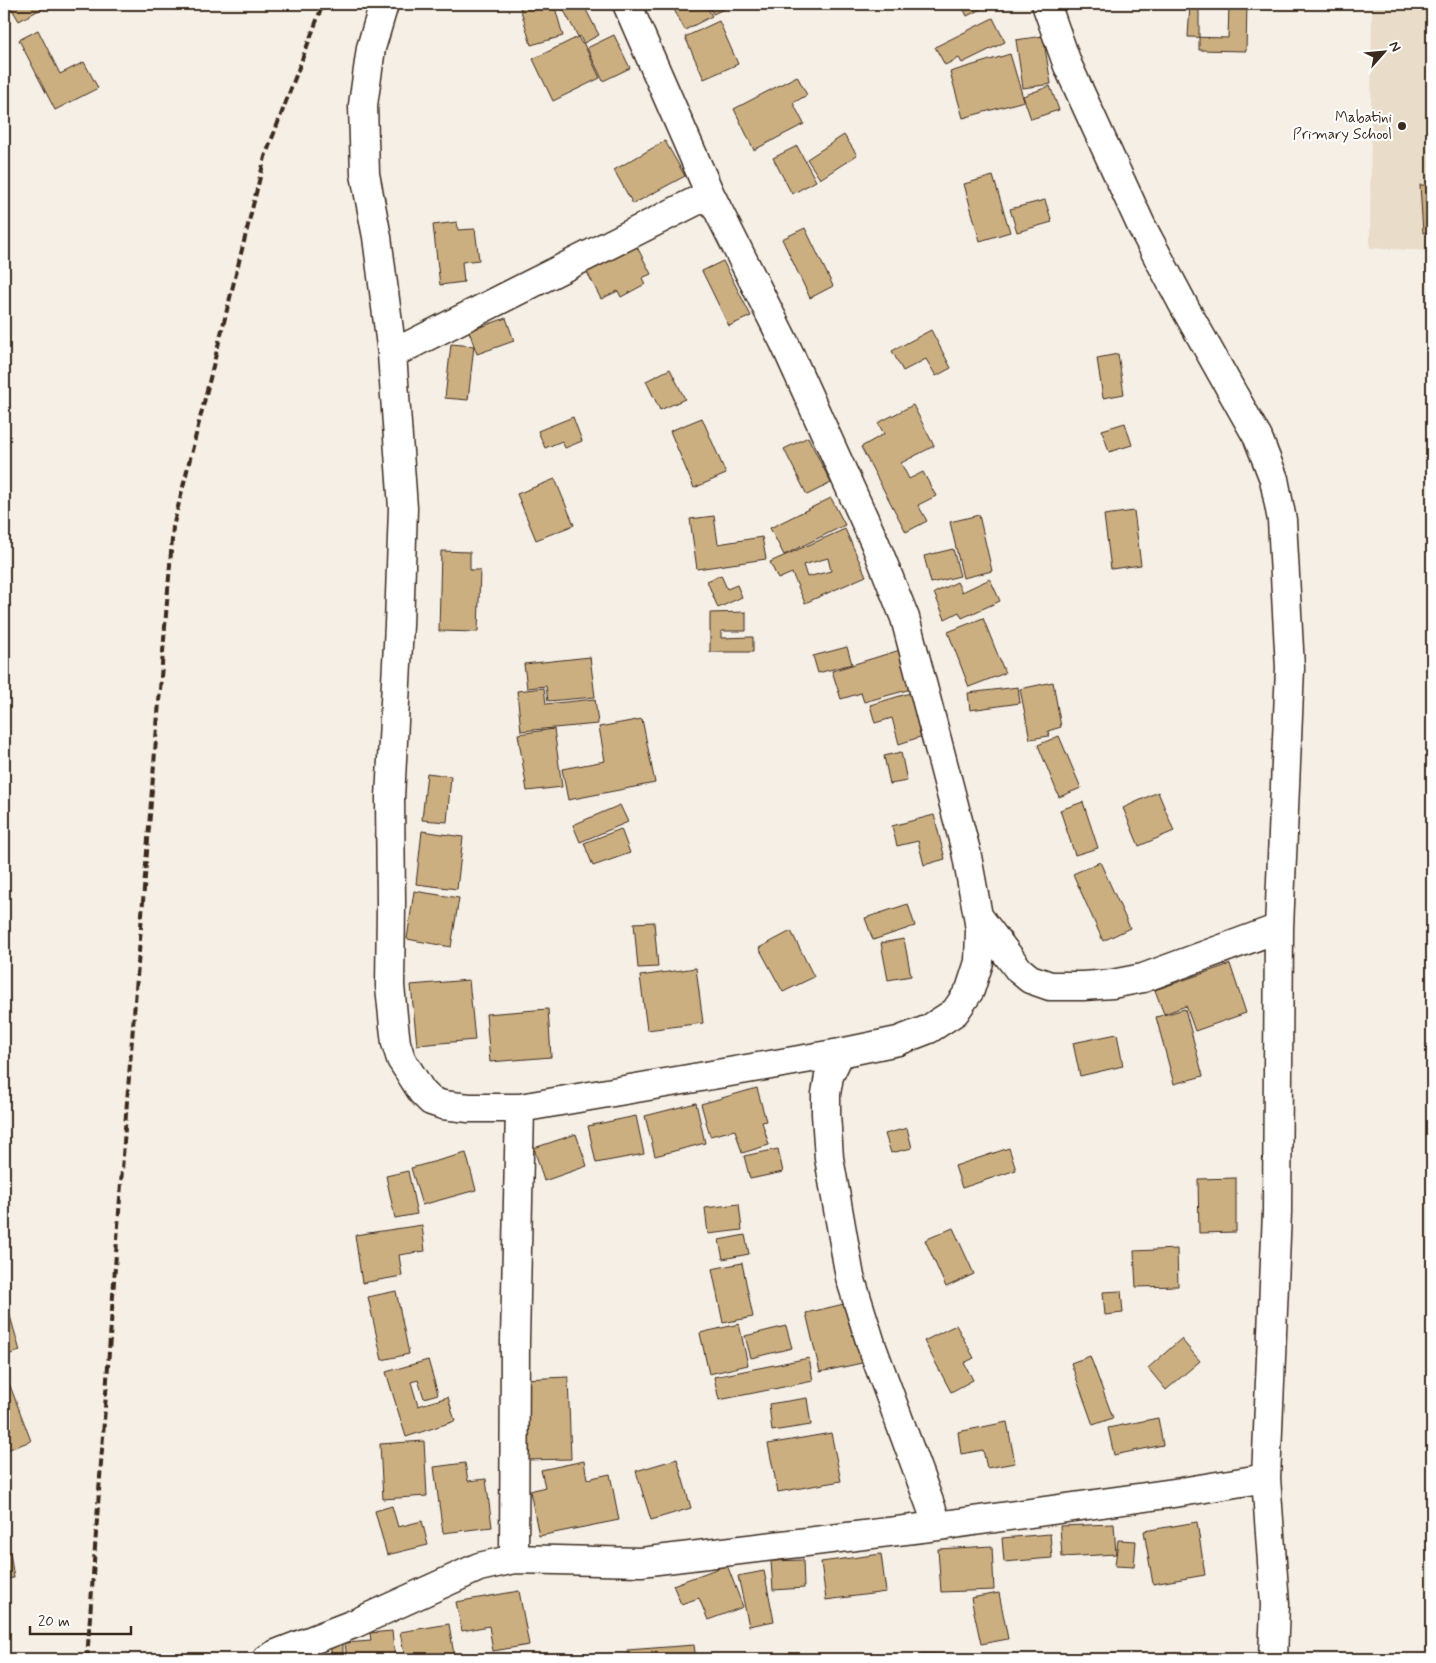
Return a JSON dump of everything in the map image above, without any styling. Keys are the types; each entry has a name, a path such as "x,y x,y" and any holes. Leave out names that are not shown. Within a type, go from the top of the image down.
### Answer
{"street":[{"path":"384,4 371,48 363,105 365,174 377,237 392,354 403,508 390,798 390,986 396,1043 401,1059 422,1092 431,1101 443,1105 469,1108 520,1108 840,1053 898,1041 929,1029 955,1012 970,990 979,962 980,930 966,851 905,618 876,543 784,342 710,194 627,4"},
{"path":"1046,4 1068,66 1141,224 1185,308 1258,438 1274,478 1282,520 1290,668 1279,928 1277,1212 1266,1478 1275,1604 1273,1659"},
{"path":"392,354 710,194"},
{"path":"978,916 1019,970 1030,979 1050,986 1112,984 1143,978 1279,928"},
{"path":"840,1053 830,1076 826,1094 826,1114 829,1158 850,1277 872,1347 938,1526"},
{"path":"514,1559 515,1341 520,1108"},
{"path":"267,1659 356,1623 479,1567 514,1559 641,1562 938,1526 1182,1492 1266,1478"}],"shaded area":[{"name":"Mabatini Primary School","path":"1372,4 1432,4 1432,251 1370,248"}],"building":[{"path":"9,4 50,4 19,21"},
{"path":"519,4 554,4 563,36 531,45"},
{"path":"583,4 599,35 582,44 561,5"},
{"path":"671,4 705,4 712,16 685,30"},
{"path":"708,4 735,4 713,14"},
{"path":"961,4 985,4 987,6 967,16"},
{"path":"1190,4 1229,4 1228,38 1188,37"},
{"path":"1199,4 1247,4 1246,51 1199,50"},
{"path":"993,18 1005,42 962,63 959,58 945,65 935,47"},
{"path":"719,21 738,64 704,79 685,37"},
{"path":"38,30 60,74 84,62 98,88 55,110 19,40"},
{"path":"614,35 630,68 603,81 587,48"},
{"path":"580,36 600,78 553,101 533,59"},
{"path":"1043,36 1051,84 1023,88 1016,40"},
{"path":"1010,54 1024,101 963,118 950,72"},
{"path":"797,76 807,95 793,103 804,124 754,150 734,109"},
{"path":"1050,86 1059,110 1031,119 1023,96"},
{"path":"844,135 857,155 820,179 807,159"},
{"path":"665,141 685,176 633,204 614,170"},
{"path":"797,146 816,181 792,194 773,158"},
{"path":"993,176 1010,232 980,241 964,184"},
{"path":"1420,185 1432,185 1432,232 1423,233"},
{"path":"1045,200 1052,222 1017,232 1010,209"},
{"path":"457,222 458,230 475,229 479,260 462,262 464,282 440,285 433,225"},
{"path":"805,228 833,286 810,298 782,239"},
{"path":"635,243 651,274 642,278 645,284 621,297 618,291 601,299 587,272 599,266 597,262"},
{"path":"723,261 751,316 729,326 702,271"},
{"path":"506,318 514,341 477,354 469,331"},
{"path":"931,330 951,368 936,376 926,359 903,371 892,351"},
{"path":"451,344 474,346 468,400 445,398"},
{"path":"1118,354 1124,394 1103,398 1097,358"},
{"path":"670,369 685,399 660,410 646,381"},
{"path":"913,405 934,446 901,463 909,479 923,472 936,496 918,505 927,521 906,532 861,447 884,434 878,423"},
{"path":"573,417 582,441 565,448 562,441 545,448 538,431"},
{"path":"702,418 726,474 694,488 670,431"},
{"path":"1125,423 1132,445 1109,452 1102,430"},
{"path":"808,437 831,483 807,495 784,449"},
{"path":"555,479 574,525 536,540 517,494"},
{"path":"831,498 845,525 784,555 770,528"},
{"path":"1134,511 1141,565 1111,569 1104,515"},
{"path":"979,515 992,571 963,578 950,522"},
{"path":"714,516 718,544 762,537 766,559 697,569 690,519"},
{"path":"845,529 866,576 805,603 792,573 778,579 770,562","holes":["828,558 831,571 807,577 803,565"]},
{"path":"953,549 960,576 931,583 924,556"},
{"path":"441,551 470,552 470,570 480,570 478,632 439,631"},
{"path":"721,575 727,589 737,585 742,597 718,608 707,581"},
{"path":"990,579 1000,601 962,618 959,612 945,619 934,593 957,582 962,592"},
{"path":"746,612 746,631 721,631 721,638 753,637 753,652 710,652 710,613"},
{"path":"983,618 1005,673 969,687 948,632"},
{"path":"847,647 852,664 818,673 813,656"},
{"path":"900,650 911,689 864,702 861,693 841,699 832,671"},
{"path":"590,657 595,697 548,701 546,686 527,688 524,664"},
{"path":"1053,682 1061,727 1048,731 1049,736 1030,739 1020,689"},
{"path":"1018,687 1020,703 970,710 968,693"},
{"path":"544,688 546,704 595,699 598,724 521,731 517,691"},
{"path":"910,693 923,736 899,744 892,718 875,723 870,705"},
{"path":"642,719 655,783 568,800 562,769 605,761 599,727"},
{"path":"554,729 562,787 527,791 518,734"},
{"path":"1059,736 1081,788 1059,797 1038,745"},
{"path":"901,752 907,781 890,784 884,756"},
{"path":"427,773 451,776 447,822 422,820"},
{"path":"1158,792 1174,831 1139,846 1123,808"},
{"path":"1083,802 1098,848 1075,855 1060,810"},
{"path":"620,805 628,822 580,842 573,825"},
{"path":"934,815 945,859 924,865 918,841 897,846 892,826"},
{"path":"621,829 630,853 593,866 584,843"},
{"path":"422,831 463,837 457,889 416,884"},
{"path":"1100,862 1130,928 1103,941 1073,874"},
{"path":"414,891 459,898 451,947 407,939"},
{"path":"908,904 915,926 873,940 865,918"},
{"path":"654,922 658,967 638,968 634,923"},
{"path":"791,931 814,977 783,992 759,948"},
{"path":"904,939 911,976 888,980 881,943"},
{"path":"1230,964 1246,1013 1195,1031 1186,1006 1164,1014 1155,990"},
{"path":"696,968 703,1023 647,1030 640,976"},
{"path":"469,980 475,1040 417,1045 411,985"},
{"path":"548,1009 551,1057 490,1062 486,1014"},
{"path":"1185,1009 1203,1076 1174,1084 1156,1017"},
{"path":"1117,1034 1123,1066 1080,1076 1073,1043"},
{"path":"757,1088 766,1121 762,1122 769,1145 742,1153 735,1130 710,1136 701,1104"},
{"path":"696,1103 705,1143 655,1156 645,1116"},
{"path":"636,1116 644,1154 596,1163 588,1126"},
{"path":"907,1128 912,1148 891,1153 885,1134"},
{"path":"576,1134 587,1166 544,1181 534,1148"},
{"path":"1009,1148 1016,1170 962,1188 955,1166"},
{"path":"778,1149 783,1172 750,1179 744,1156"},
{"path":"466,1153 476,1190 422,1205 411,1168"},
{"path":"408,1171 417,1214 395,1218 386,1176"},
{"path":"1236,1178 1236,1232 1199,1233 1198,1179"},
{"path":"739,1204 742,1230 708,1234 705,1208"},
{"path":"422,1225 425,1251 399,1255 402,1276 362,1283 355,1235"},
{"path":"953,1228 974,1274 946,1287 925,1240"},
{"path":"745,1235 749,1254 723,1259 719,1240"},
{"path":"1177,1249 1178,1286 1136,1287 1134,1251"},
{"path":"742,1263 753,1317 723,1323 712,1269"},
{"path":"396,1291 409,1354 382,1360 368,1297"},
{"path":"1121,1291 1123,1313 1105,1315 1103,1292"},
{"path":"4,1295 20,1351 4,1356"},
{"path":"848,1303 862,1363 820,1372 806,1313"},
{"path":"739,1324 748,1365 709,1374 700,1333"},
{"path":"956,1325 974,1358 964,1363 973,1380 951,1392 924,1341"},
{"path":"786,1326 792,1348 751,1358 745,1336"},
{"path":"1181,1339 1200,1361 1166,1390 1148,1368"},
{"path":"1090,1356 1113,1418 1093,1425 1071,1363"},
{"path":"809,1358 813,1381 719,1400 714,1377"},
{"path":"428,1360 438,1394 424,1398 418,1380 411,1382 418,1406 448,1397 455,1421 406,1437 386,1372"},
{"path":"4,1370 31,1441 4,1451"},
{"path":"568,1377 571,1459 526,1460 523,1379"},
{"path":"807,1398 811,1425 772,1431 769,1404"},
{"path":"1158,1418 1163,1445 1114,1455 1108,1428"},
{"path":"1007,1422 1015,1463 987,1468 983,1450 961,1454 958,1432"},
{"path":"831,1433 841,1481 778,1492 768,1444"},
{"path":"424,1441 427,1496 383,1499 380,1444"},
{"path":"677,1459 691,1508 651,1520 636,1471"},
{"path":"584,1461 587,1479 610,1474 619,1520 539,1536 530,1491 545,1487 541,1470"},
{"path":"465,1463 468,1481 486,1479 492,1527 443,1533 434,1467"},
{"path":"392,1506 398,1527 422,1521 428,1545 387,1555 375,1511"},
{"path":"1197,1522 1205,1575 1153,1584 1144,1531"},
{"path":"1114,1524 1116,1554 1062,1557 1060,1526"},
{"path":"1050,1534 1052,1558 1004,1562 1002,1538"},
{"path":"1118,1540 1136,1541 1134,1567 1115,1566"},
{"path":"992,1546 994,1590 941,1592 938,1549"},
{"path":"10,1553 14,1578 4,1579 4,1554"},
{"path":"881,1554 886,1592 826,1600 821,1562"},
{"path":"803,1560 804,1588 773,1590 771,1561"},
{"path":"727,1565 743,1607 708,1620 699,1598 681,1604 673,1585"},
{"path":"764,1571 774,1621 749,1626 738,1576"},
{"path":"519,1591 529,1645 493,1651 489,1626 462,1631 456,1602"},
{"path":"999,1593 1008,1639 981,1644 971,1598"},
{"path":"449,1624 454,1655 425,1659 405,1659 400,1632"},
{"path":"392,1631 395,1659 347,1659 345,1643 371,1641 370,1633"},
{"path":"331,1642 343,1642 343,1659 331,1659"},
{"path":"694,1645 696,1659 628,1659 627,1650"},
{"path":"1177,1653 1178,1659 1157,1659 1156,1657"},
{"path":"921,1654 990,1655 990,1659 921,1659"},
{"path":"1116,1654 1117,1659 1088,1659 1088,1657"}],"railway":[{"path":"87,1659 126,1114 173,527 265,157 323,4"}],"place":[{"name":"Mabatini Primary School","path":"1402,126"}]}
